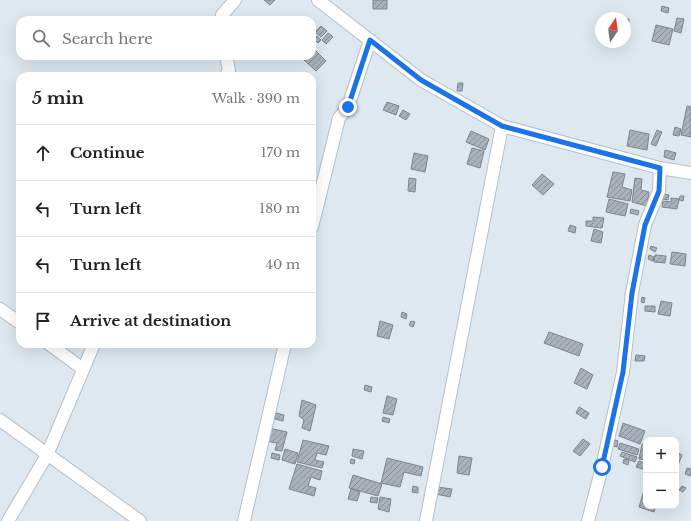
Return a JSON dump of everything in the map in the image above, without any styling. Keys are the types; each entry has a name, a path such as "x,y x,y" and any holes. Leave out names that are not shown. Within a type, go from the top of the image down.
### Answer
{"street":[{"path":"222,16 235,0"},
{"path":"318,0 421,80 502,126 660,168 691,173"},
{"path":"316,211 339,118 348,107 370,40"},
{"path":"227,60 228,72"},
{"path":"426,521 502,126"},
{"path":"588,521 602,467 623,372 632,293 645,225 659,191 660,168"},
{"path":"0,308 16,320"},
{"path":"54,348 83,369"},
{"path":"8,521 47,455 92,348"},
{"path":"244,521 284,348"},
{"path":"0,420 140,521"}],"building":[{"path":"264,0 275,0 270,5"},
{"path":"373,0 387,0 387,9 373,9"},
{"path":"662,6 669,8 668,13 661,11"},
{"path":"677,18 684,19 681,33 674,31"},
{"path":"656,25 673,29 669,45 652,41"},
{"path":"321,26 327,31 321,37 316,31"},
{"path":"328,33 333,37 326,44 322,40"},
{"path":"317,36 321,40 318,43 316,41"},
{"path":"316,51 326,61 316,71 304,60 316,60"},
{"path":"458,83 463,83 462,91 457,91"},
{"path":"387,102 399,106 396,115 383,110"},
{"path":"687,106 691,107 691,137 681,135"},
{"path":"403,110 410,114 406,120 399,116"},
{"path":"675,127 681,129 679,136 673,135"},
{"path":"630,130 649,134 647,150 627,146"},
{"path":"657,130 662,132 656,146 651,144"},
{"path":"471,131 489,139 485,150 466,142"},
{"path":"472,148 484,151 480,168 467,164"},
{"path":"665,150 676,153 674,160 664,157"},
{"path":"414,153 428,156 425,172 411,169"},
{"path":"613,172 625,174 622,187 632,190 630,201 607,197"},
{"path":"542,174 554,184 543,195 532,185"},
{"path":"409,178 416,179 415,192 408,191"},
{"path":"635,178 642,179 641,190 649,192 647,206 632,202"},
{"path":"664,194 669,195 668,200 663,199"},
{"path":"680,196 684,196 683,201 679,200"},
{"path":"671,198 679,199 677,209 662,207 663,201 671,202"},
{"path":"609,199 628,204 625,216 606,212"},
{"path":"631,209 639,211 638,215 630,213"},
{"path":"593,217 604,218 602,228 586,226 586,221 593,221"},
{"path":"570,225 576,227 575,233 568,231"},
{"path":"594,229 603,232 601,243 591,241"},
{"path":"651,246 657,248 655,252 650,249"},
{"path":"672,252 686,254 685,266 670,264"},
{"path":"649,255 654,257 653,261 648,259"},
{"path":"655,255 666,256 665,263 654,262"},
{"path":"642,297 645,298 644,303 641,302"},
{"path":"661,301 672,303 670,316 658,314"},
{"path":"645,306 655,306 655,312 645,311"},
{"path":"402,312 407,314 406,319 401,317"},
{"path":"380,321 393,325 389,339 377,336"},
{"path":"411,321 415,322 413,327 409,325"},
{"path":"549,332 583,344 579,356 544,343"},
{"path":"636,355 645,356 644,361 635,361"},
{"path":"581,368 593,375 587,389 574,383"},
{"path":"365,385 372,387 371,392 364,390"},
{"path":"387,396 397,399 393,415 383,413"},
{"path":"302,400 316,405 310,431 302,428 304,420 299,416"},
{"path":"579,407 589,413 586,419 576,413"},
{"path":"276,413 284,415 283,421 275,419"},
{"path":"383,417 390,419 389,423 382,421"},
{"path":"623,423 645,431 640,444 619,436"},
{"path":"269,428 287,432 282,451 275,450 277,443 266,441"},
{"path":"583,439 590,444 580,456 573,451"},
{"path":"303,440 329,446 326,455 317,453 315,460 324,462 322,468 297,462"},
{"path":"615,440 618,441 617,447 613,446"},
{"path":"620,443 639,449 637,455 618,449"},
{"path":"642,444 643,460 639,459"},
{"path":"285,449 298,453 295,464 282,460"},
{"path":"353,449 364,451 362,459 352,456"},
{"path":"622,452 637,457 635,462 620,456"},
{"path":"272,453 280,455 279,460 271,458"},
{"path":"679,454 682,455 679,462"},
{"path":"459,456 472,458 469,475 457,473"},
{"path":"387,458 423,467 421,476 404,472 400,487 381,483"},
{"path":"351,459 355,460 354,464 350,463"},
{"path":"624,459 629,460 628,465 623,463"},
{"path":"639,461 643,463 643,469 636,467"},
{"path":"297,464 322,471 320,480 311,477 308,486 316,488 314,496 289,489"},
{"path":"687,468 691,469 691,476 685,474"},
{"path":"353,475 382,484 378,496 349,488"},
{"path":"413,486 418,487 418,493 412,492"},
{"path":"682,486 686,488 683,492 679,490"},
{"path":"437,487 452,489 450,497 436,494"},
{"path":"351,489 360,492 357,501 348,499"},
{"path":"643,494 643,508 639,507"},
{"path":"371,497 378,498 377,503 370,502"},
{"path":"380,497 391,499 389,512 378,509"},
{"path":"645,509 655,509 654,512"}],"route":[{"path":"348,107 370,40 421,80 502,126 660,168 658,178 659,191 645,225 632,293 623,372 602,467"}]}
